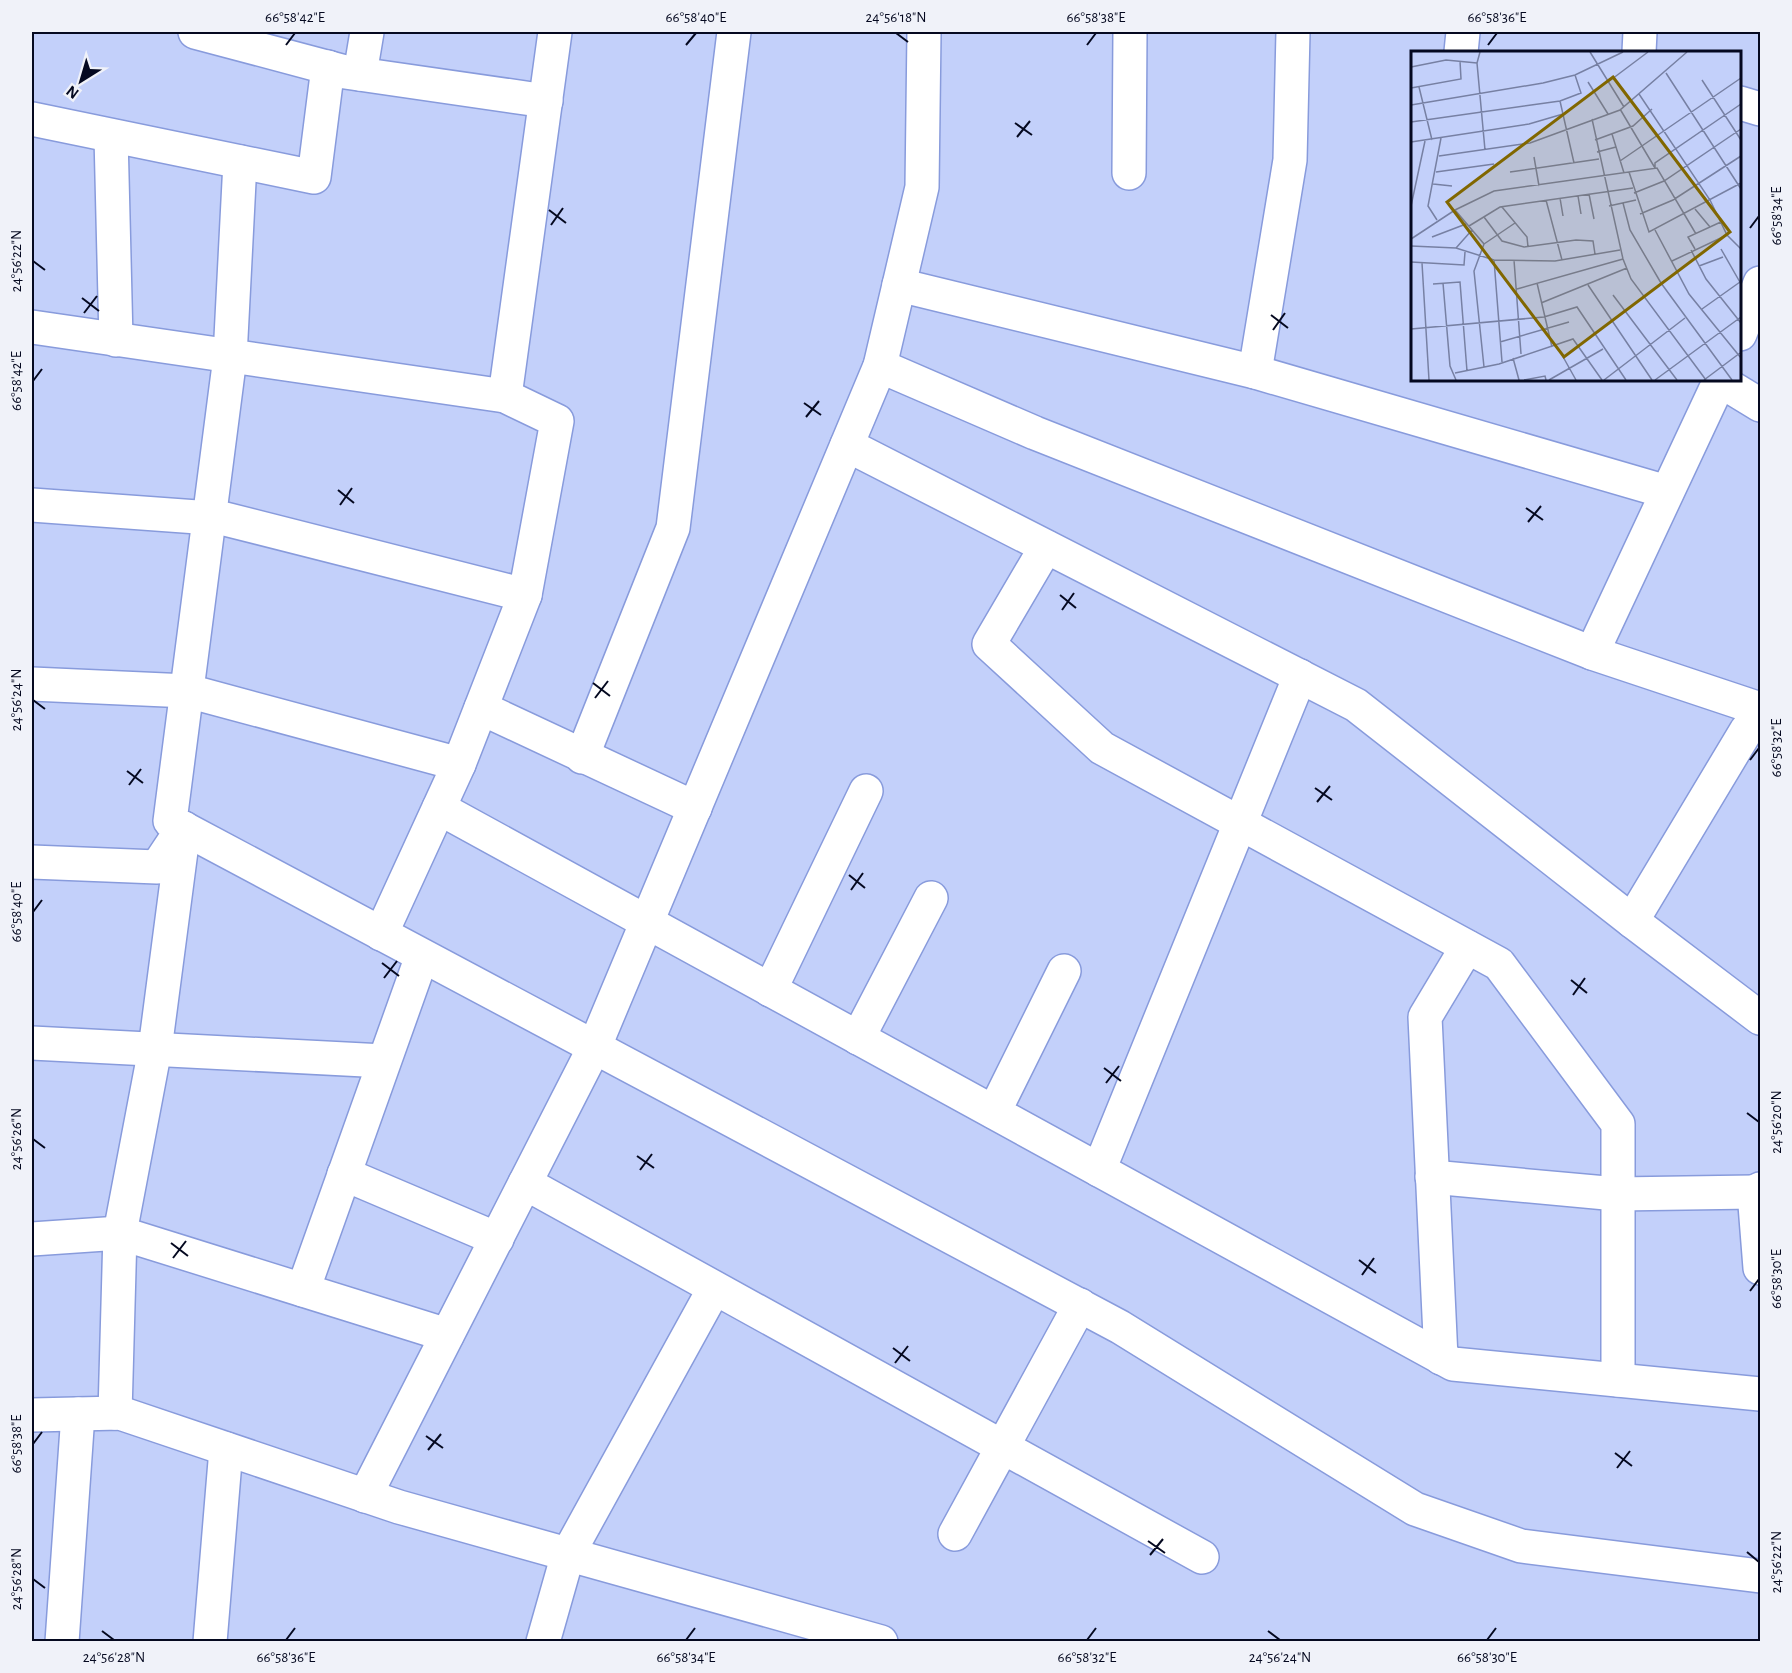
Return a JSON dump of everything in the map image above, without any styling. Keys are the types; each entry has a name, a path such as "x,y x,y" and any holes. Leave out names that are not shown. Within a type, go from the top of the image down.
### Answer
{"street":[{"path":"195,32 360,74 546,100"},
{"path":"360,74 367,32"},
{"path":"505,396 555,32"},
{"path":"582,757 673,528 734,32"},
{"path":"365,1496 594,1048 880,366 922,187 924,32"},
{"path":"1129,173 1130,32"},
{"path":"1255,372 1290,160 1293,32"},
{"path":"1461,51 1463,32"},
{"path":"1639,51 1640,32"},
{"path":"32,119 314,177 328,67"},
{"path":"1741,103 1761,109"},
{"path":"111,136 116,340"},
{"path":"240,162 230,357 211,520 170,821 1120,1327 1415,1509 1521,1546 1761,1576"},
{"path":"899,285 1255,372 1667,492"},
{"path":"1741,331 1755,286"},
{"path":"32,327 505,396 557,421 525,595 459,764 381,934"},
{"path":"880,366 1035,433 1592,653 1761,709"},
{"path":"1592,653 1720,381"},
{"path":"1722,381 1761,405"},
{"path":"847,445 1356,705 1632,921 1761,1018"},
{"path":"32,505 211,520 225,519 525,595"},
{"path":"1047,547 989,644 1102,748 1499,964 1618,1124 1618,1380"},
{"path":"1099,1170 1238,822 1300,676"},
{"path":"32,684 188,691 459,764"},
{"path":"480,708 695,808"},
{"path":"1632,921 1746,731 1761,713"},
{"path":"770,990 866,791"},
{"path":"439,808 1453,1364 1761,1394"},
{"path":"32,862 157,867 184,828"},
{"path":"115,1413 120,1233 155,1049 184,828"},
{"path":"858,1038 931,898"},
{"path":"1441,1358 1425,1017 1467,947"},
{"path":"303,1290 422,956"},
{"path":"994,1112 1064,970"},
{"path":"32,1043 384,1061"},
{"path":"344,1174 496,1239"},
{"path":"1432,1177 1617,1194 1757,1191 1761,1268"},
{"path":"525,1183 1001,1449 1202,1557"},
{"path":"32,1239 120,1233 447,1335"},
{"path":"543,1641 568,1554 714,1289"},
{"path":"955,1534 1080,1305"},
{"path":"32,1415 115,1413 365,1496 881,1641"},
{"path":"63,1641 78,1414"},
{"path":"210,1641 226,1449"}]}
